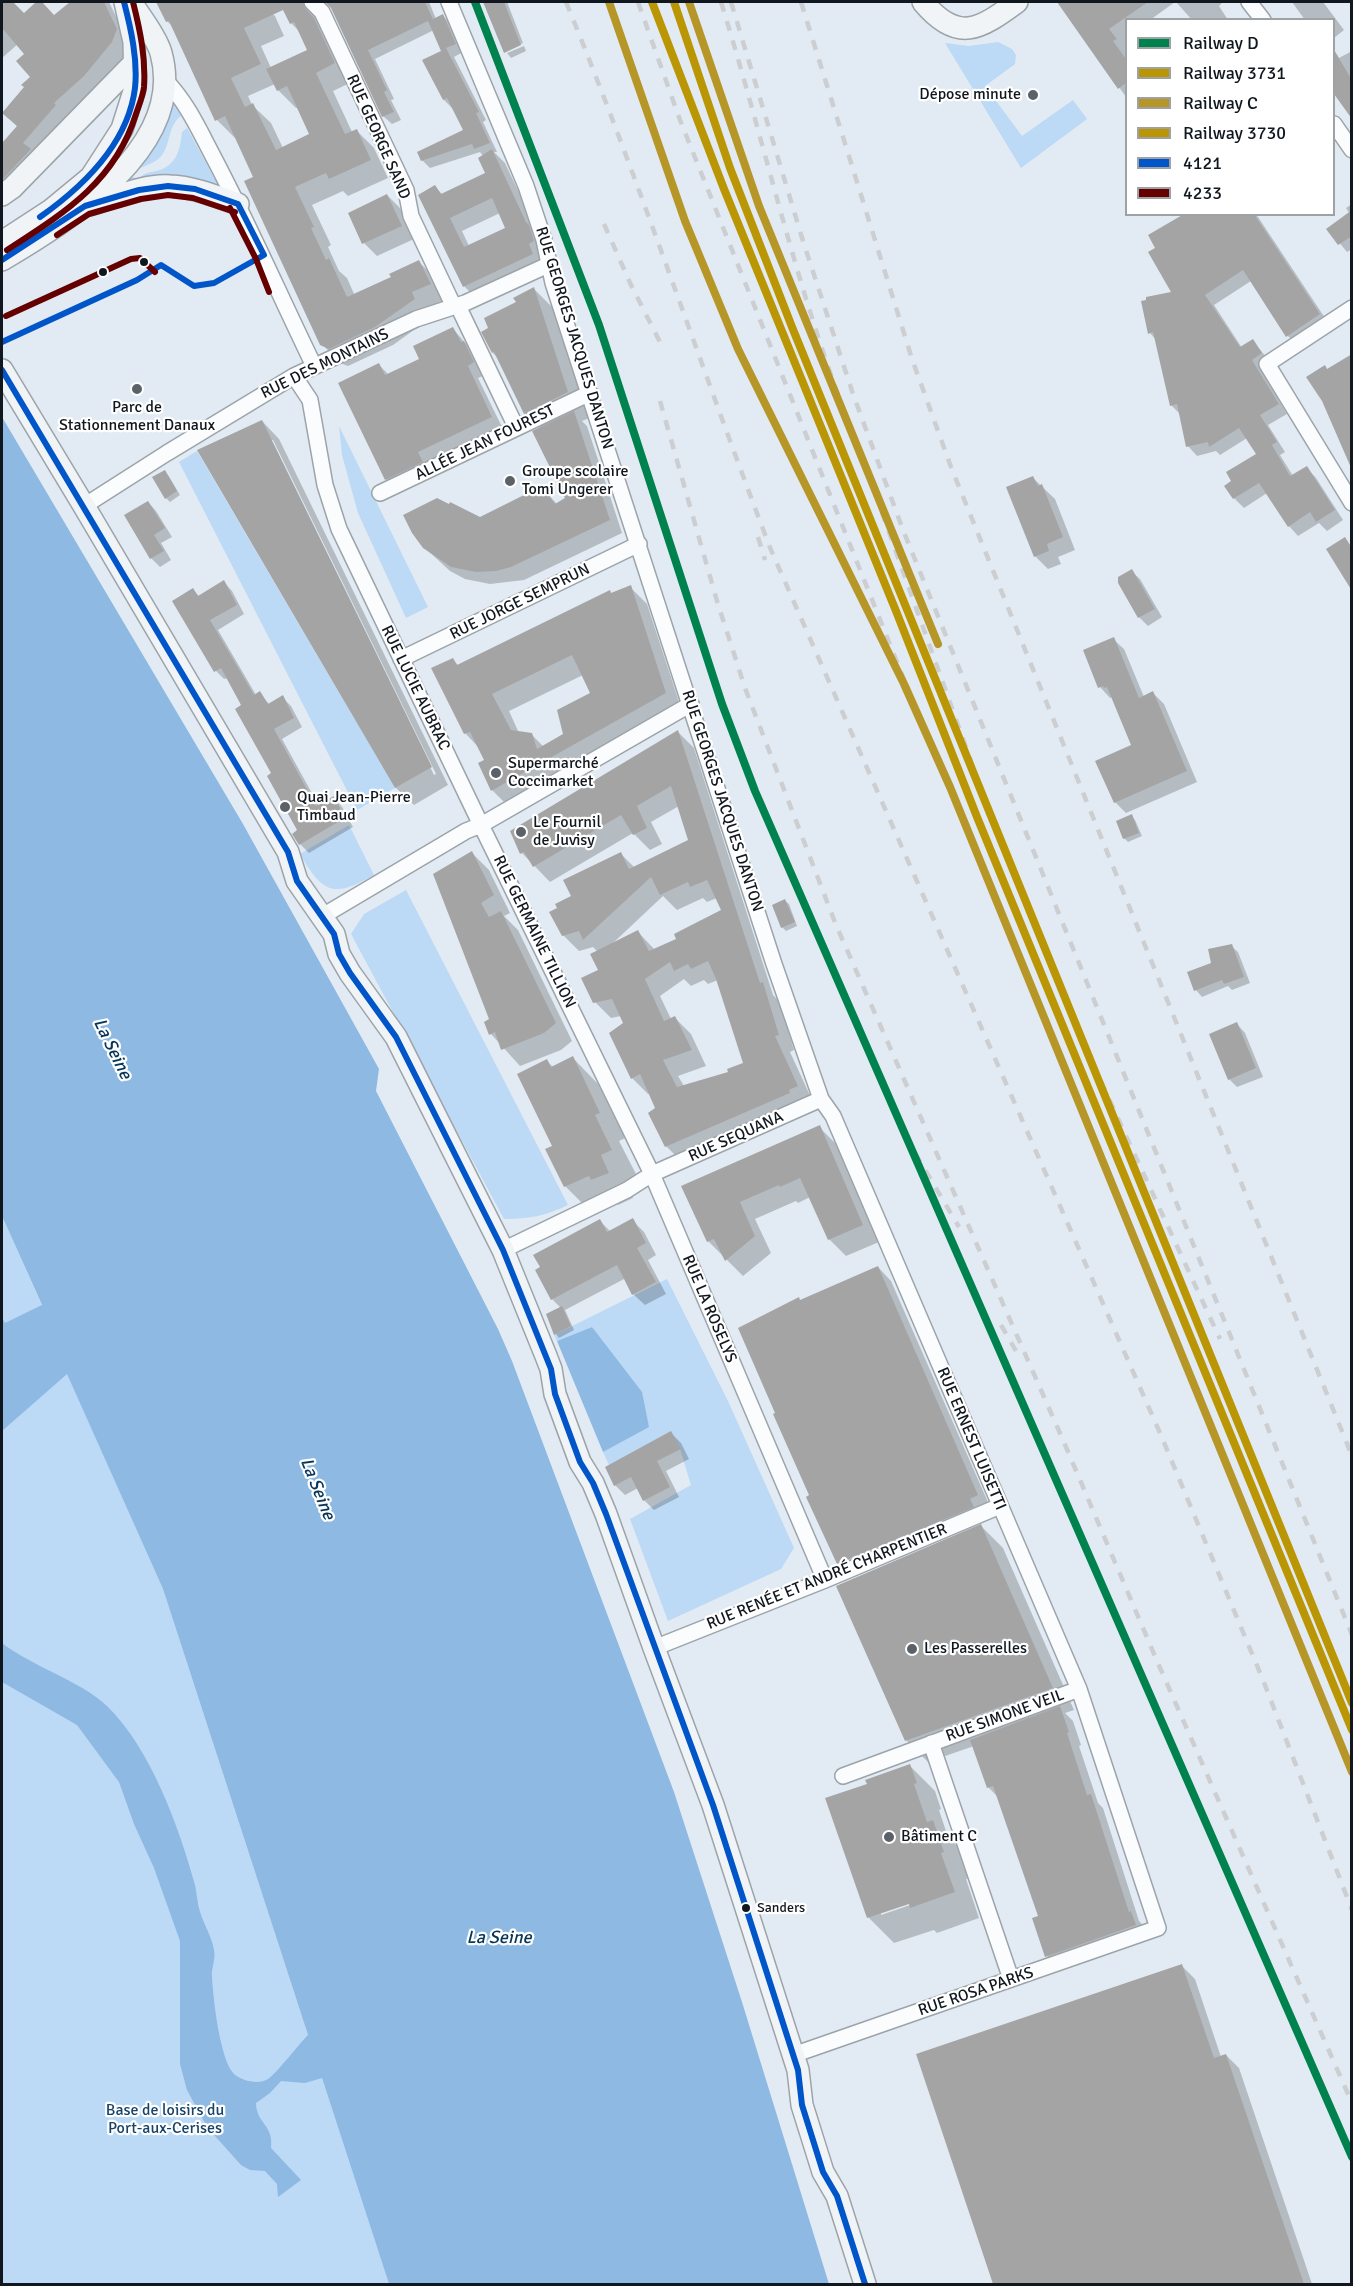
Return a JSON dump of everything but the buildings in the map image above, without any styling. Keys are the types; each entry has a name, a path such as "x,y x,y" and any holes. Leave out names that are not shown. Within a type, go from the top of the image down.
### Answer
{"main road":[{"path":"2,260 15,240 91,177 122,129 135,87 134,42 124,2"},
{"path":"85,206 125,168 150,132 160,110 165,80 161,51 131,2"},
{"path":"922,2 934,15 957,27 977,28 1017,2"},
{"path":"134,42 165,80"},
{"path":"2,195 20,180 133,64"},
{"path":"15,240 85,206 139,190 168,186 195,189 238,204"},
{"path":"2,370 288,852 297,881 334,934 339,954 350,973 396,1037 503,1250 549,1363 555,1395 580,1462 606,1514 713,1805 798,2070 802,2105 823,2172 837,2196 865,2284"}],"street":[{"name":"RUE GEORGE SAND","path":"312,2 322,12 406,190 411,216 516,427"},
{"name":"RUE GEORGES JACQUES DANTON","path":"449,2 526,186 544,240 548,265 771,954"},
{"path":"1249,2 1261,18"},
{"path":"165,80 180,95 238,204 264,255 277,289 314,366"},
{"path":"1335,125 1352,150"},
{"name":"RUE DES MONTAINS","path":"84,506 294,376 416,320 456,307 548,265"},
{"path":"1352,308 1267,364 1352,503"},
{"name":"RUE LUCIE AUBRAC","path":"294,376 310,400 325,485 339,529 481,825"},
{"name":"ALLÉE JEAN FOUREST","path":"380,493 590,393"},
{"name":"RUE JORGE SEMPRUN","path":"401,659 639,544"},
{"path":"321,917 466,831 481,825 691,704"},
{"name":"RUE GERMAINE TILLION","path":"481,825 587,1040"},
{"name":"RUE ERNEST LUISETTI","path":"771,954 821,1099 834,1116 1079,1689 1158,1928"},
{"name":"RUE LA ROSELYS","path":"587,1040 652,1174 825,1580"},
{"name":"RUE SEQUANA","path":"503,1250 627,1190 652,1174 821,1099"},
{"name":"RUE RENÉE ET ANDRÉ CHARPENTIER","path":"654,1648 825,1580 1000,1506"},
{"name":"RUE SIMONE VEIL","path":"843,1776 1079,1689"},
{"name":"RUE SIMONE VEIL","path":"931,1743 1011,1979"},
{"name":"RUE ROSA PARKS","path":"793,2055 1158,1928"}],"green space":[{"path":"998,42 1012,49 1016,55 1015,64 985,86 1022,136 1073,100 1087,119 1021,168 945,43 969,46"},
{"path":"170,101 174,103 181,116 174,124 165,150 159,159 130,176 139,179 145,174 169,165 176,156 182,132 187,128 219,187 115,192"},
{"path":"339,426 428,607 406,618 358,513 342,455"},
{"path":"197,451 395,788 357,810 179,462"},
{"path":"349,825 374,875 349,887 331,888 316,877 300,854"},
{"path":"406,890 568,1205 537,1216 504,1219 351,934 364,914"},
{"name":"Base de loisirs du Port-aux-Cerises","path":"2,1216 42,1306 67,1373 163,1589 389,2284 2,2284"},
{"path":"667,1279 728,1401 794,1548 781,1569 668,1621 630,1519 691,1485 680,1449 609,1465 603,1452 649,1426 592,1327 557,1341 554,1335"}],"water":[{"name":"La Seine","path":"2,417 243,824 379,1069 376,1091 498,1329 674,1792 829,2284 389,2284 322,2078 305,2083 281,2081 256,2103 259,2115 270,2134 271,2148 301,2180 278,2197 277,2184 265,2171 250,2170 241,2165 207,2127 187,2090 180,2064 180,1941 154,1868 134,1824 119,1782 77,1725 2,1682 2,1643 14,1652 96,1697 123,1724 137,1744 172,1814 195,1885 200,1912 213,1945 214,1999 221,2043 229,2067 234,2074 246,2080 255,2082 268,2079 308,2035 163,1589 67,1374 2,1431 2,1317 5,1323 42,1305 2,1216"},
{"path":"592,1327 642,1392 649,1427 603,1452 557,1341"}],"railway":[{"path":"566,2 645,207 771,550 1160,1433 1263,1680 1352,1910"},
{"path":"638,2 680,120 927,737"},
{"path":"721,2 792,252 840,400"},
{"path":"731,2 803,241 853,394 903,530 1352,1635"},
{"path":"801,2 912,359 951,467 1352,1456"},
{"path":"604,224 661,344"},
{"path":"660,401 717,601 745,688 836,925 1352,2103"},
{"path":"875,493 987,806"},
{"path":"758,537 765,560"},
{"path":"1084,1045 1220,1339"},
{"path":"905,1136 959,1227"},
{"path":"1001,1325 1016,1351"}],"rail line":[{"name":"D","path":"475,2 599,325 722,704 755,791 1352,2157"},
{"name":"C","path":"609,2 685,221 738,349 904,684 950,787 1352,1772"},
{"name":"3731","path":"652,2 724,189 896,611 977,817 1352,1730"},
{"name":"3730","path":"674,2 730,168 792,327 1352,1703"},
{"name":"C","path":"689,2 759,206 938,644"}],"transit line":[{"name":"4121","path":"40,217 72,192 101,162 113,145 131,108 136,67 124,2"},
{"name":"4233","path":"7,250 48,223 85,194 115,159 127,138 144,87 142,44 133,2"},
{"name":"4121","path":"2,260 85,206 139,190 168,186 195,189 238,204 264,255 214,283 194,286 161,265 137,280 2,342"},
{"name":"4233","path":"57,235 89,214 141,199 168,195 193,198 235,212"},
{"name":"4233","path":"230,208 256,259 269,292"},
{"name":"4233","path":"6,316 131,259 140,258 155,272"},
{"name":"4121","path":"2,370 288,852 297,881 334,934 339,954 350,973 396,1037 503,1250 551,1369 555,1394 580,1462 593,1483 606,1514 713,1805 798,2070 802,2105 823,2172 837,2196 865,2284"}],"place":[{"name":"Dépose minute","path":"1033,95"},
{"name":"Parc de Stationnement Danaux","path":"137,389"},
{"name":"Groupe scolaire Tomi Ungerer","path":"510,481"},
{"name":"Supermarché Coccimarket","path":"496,773"},
{"name":"Quai Jean-Pierre Timbaud","path":"285,807"},
{"name":"Le Fournil de Juvisy","path":"521,832"},
{"name":"Les Passerelles","path":"912,1649"},
{"name":"Bâtiment C","path":"889,1837"},
{"name":"Sanders","path":"746,1908"}]}
